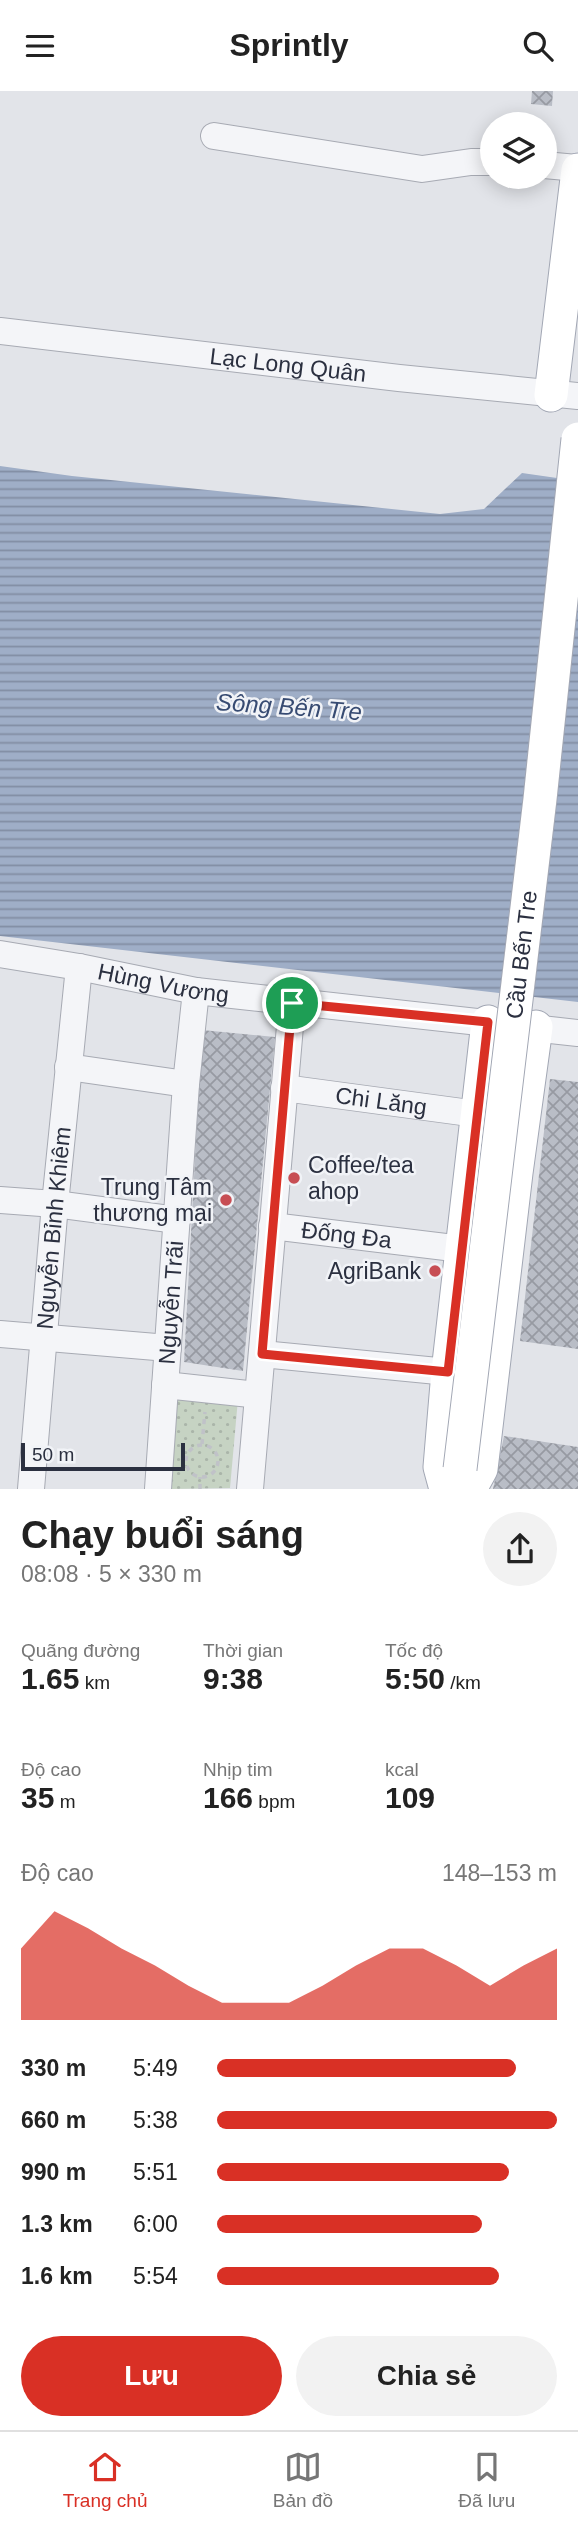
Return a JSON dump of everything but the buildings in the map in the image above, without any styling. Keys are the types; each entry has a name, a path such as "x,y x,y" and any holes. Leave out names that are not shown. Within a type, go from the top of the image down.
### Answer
{"main road":[{"path":"565,395 578,169"},
{"name":"Cầu Bến Tre","path":"458,1484 540,799 578,439"},
{"path":"488,1022 448,1372 440,1467 458,1484 481,1469 536,1027"}],"street":[{"path":"214,136 422,169 480,162"},
{"path":"557,167 578,169"},
{"name":"Lạc Long Quân","path":"0,331 565,395"},
{"name":"Hùng Vương","path":"0,954 196,991 578,1033"},
{"name":"Nguyễn Bỉnh Khiêm","path":"31,1489 55,1204 79,967"},
{"name":"Nguyễn Trãi","path":"158,1489 186,1084 196,991"},
{"path":"250,1489 292,1003"},
{"path":"68,1067 186,1084"},
{"name":"Chi Lăng","path":"285,1088 477,1114"},
{"path":"0,1200 55,1204 177,1220"},
{"name":"Đống Đa","path":"272,1226 462,1248"},
{"path":"0,1334 168,1348"},
{"path":"262,1354 448,1372"},
{"path":"165,1385 258,1395"}],"path":[{"path":"202,1444 205,1410"},
{"path":"202,1444 214,1449 219,1460 216,1470 206,1477 188,1469 186,1459 190,1450 202,1444"},
{"path":"200,1489 201,1477"}],"green space":[{"path":"177,1394 238,1399 230,1488 171,1489"}],"water":[{"name":"Sông Bến Tre","path":"0,466 72,476 440,514 484,509 522,473 578,481 578,1002 0,936"}],"place":[{"name":"Coffee/tea ahop","path":"294,1178"},
{"name":"Trung Tâm thương mại","path":"226,1200"},
{"name":"AgriBank","path":"435,1271"}],"route":[{"path":"292,1003 488,1022 448,1372 262,1354 292,1003"}]}
